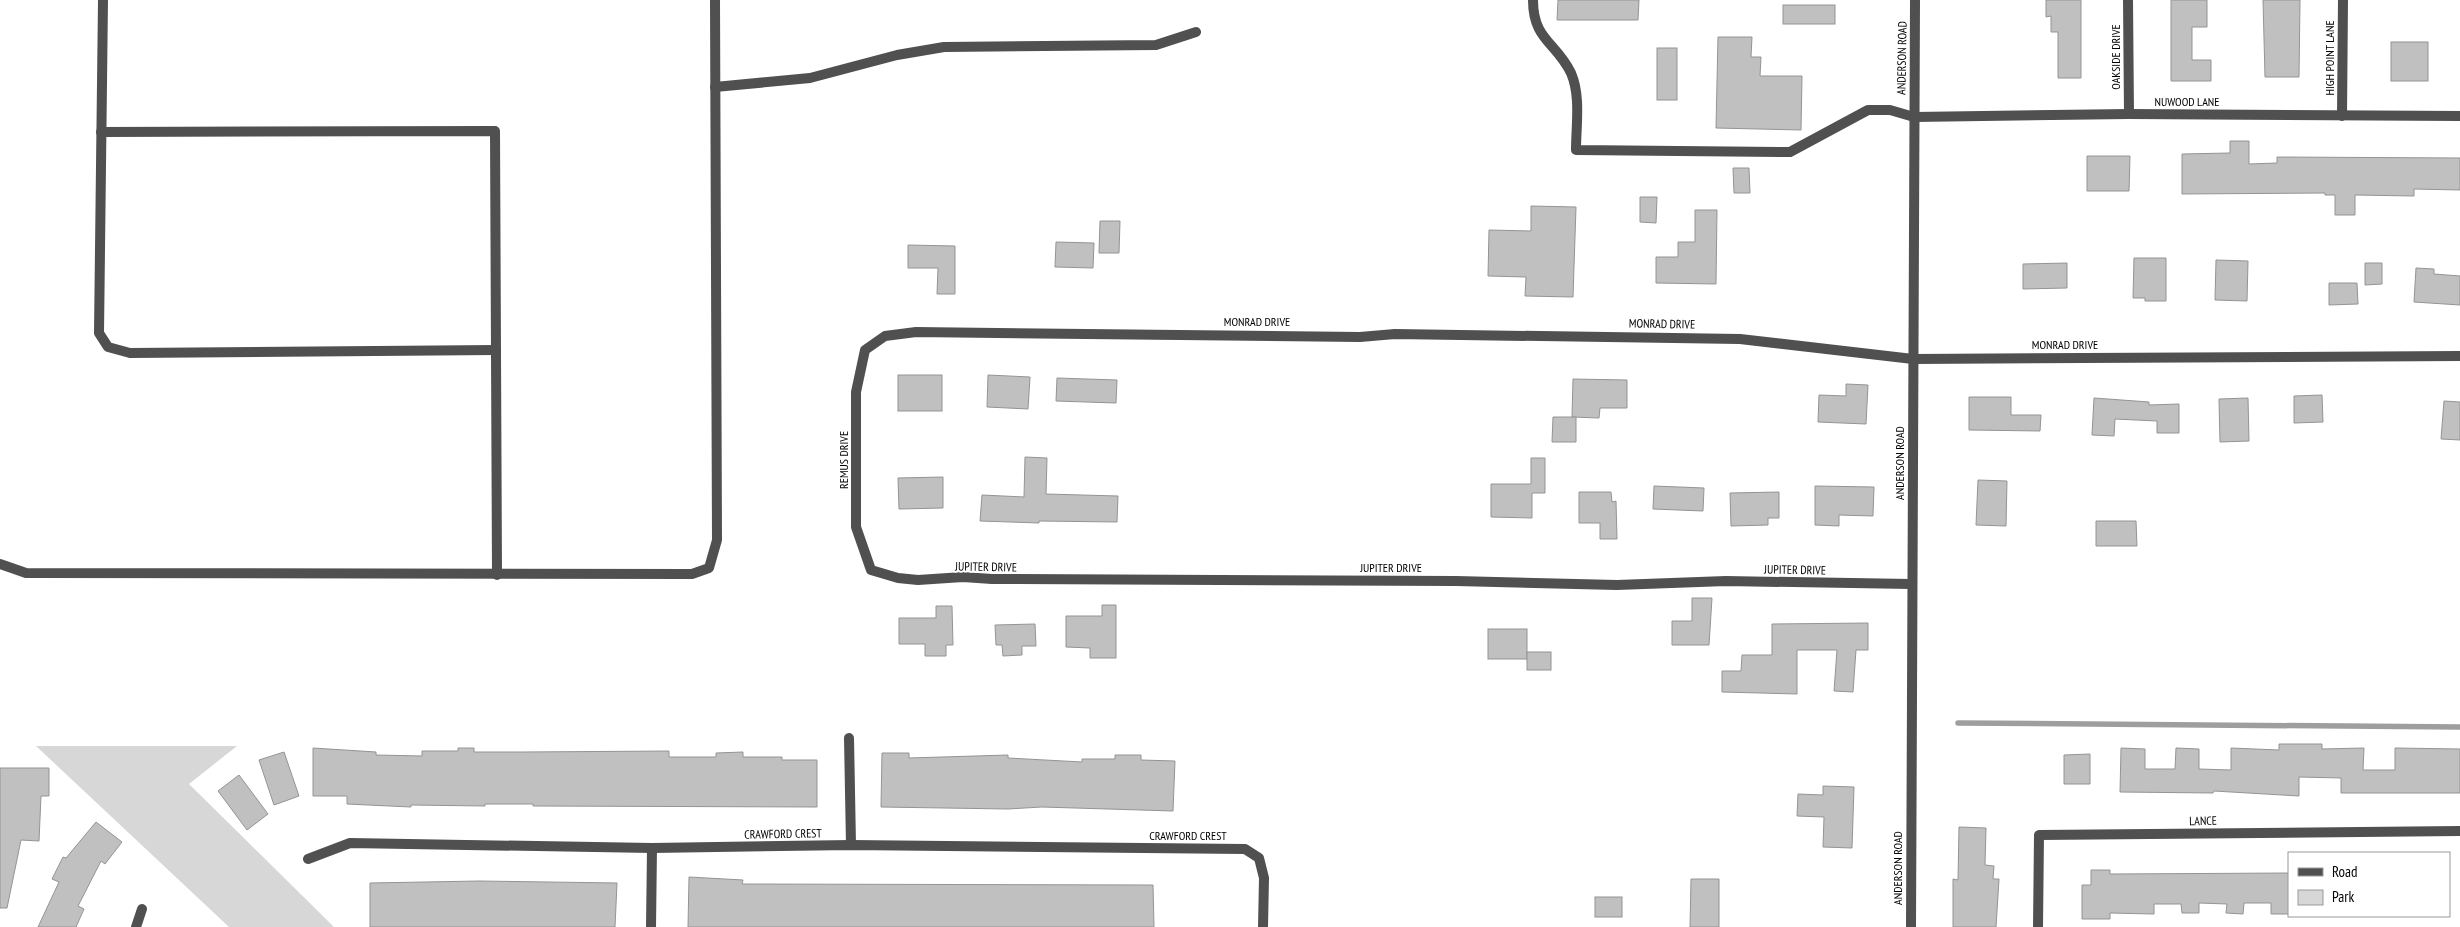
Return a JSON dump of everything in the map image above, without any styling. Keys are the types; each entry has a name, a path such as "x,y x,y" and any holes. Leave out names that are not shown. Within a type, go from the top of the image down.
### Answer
{"street":[{"path":"103,0 99,334 108,347 130,353 496,350"},
{"path":"0,564 26,573 692,574 709,568 717,540 715,0"},
{"name":"NUWOOD LANE","path":"1534,0 1535,24 1562,58 1572,75 1576,97 1576,150 1790,152 1868,110 1890,110 1914,117 2129,114 2460,116"},
{"name":"ANDERSON ROAD","path":"1911,927 1915,0"},
{"name":"OAKSIDE DRIVE","path":"2128,0 2129,114"},
{"name":"HIGH POINT LANE","path":"2342,116 2343,0"},
{"path":"715,87 810,78 897,55 944,47 1156,45 1196,32"},
{"path":"101,132 495,131 497,575"},
{"name":"MONRAD DRIVE","path":"866,349 885,336 916,332 1360,337 1425,334 1740,339 1913,359 2460,356"},
{"name":"REMUS DRIVE","path":"866,349 856,392 856,526 871,570"},
{"name":"JUPITER DRIVE","path":"871,570 898,578 918,580 963,576 992,579 1446,581 1617,585 1726,581 1911,584"},
{"path":"849,738 851,845"},
{"name":"LANCE","path":"2038,927 2039,835 2460,831"},
{"name":"CRAWFORD CREST","path":"308,859 350,843 652,848 851,845 1245,849 1259,858 1264,878 1263,927"},
{"path":"652,848 652,927"},
{"path":"136,927 142,909"}],"green space":[{"path":"36,746 237,746 189,784 334,927 229,927"}],"building":[{"path":"1558,0 1639,0 1638,20 1557,20"},
{"path":"2046,0 2081,0 2081,78 2058,78 2058,32 2051,32 2051,16 2046,17"},
{"path":"2171,0 2207,0 2207,27 2192,27 2192,60 2211,60 2211,81 2171,81"},
{"path":"2263,0 2300,0 2299,77 2265,77"},
{"path":"1783,5 1835,5 1835,24 1783,24"},
{"path":"1718,37 1752,37 1751,57 1761,57 1760,76 1802,76 1801,130 1716,128"},
{"path":"2391,42 2428,42 2428,81 2391,81"},
{"path":"1657,48 1677,48 1677,100 1657,100"},
{"path":"2230,141 2249,141 2249,164 2277,163 2277,157 2460,158 2460,190 2414,189 2414,196 2355,195 2355,215 2335,215 2335,195 2325,195 2325,193 2182,194 2182,154 2230,153"},
{"path":"2087,156 2130,156 2129,191 2087,191"},
{"path":"1733,168 1749,168 1750,193 1734,193"},
{"path":"1640,197 1657,197 1656,223 1640,222"},
{"path":"1531,206 1576,207 1573,297 1525,296 1526,277 1488,276 1489,230 1531,231"},
{"path":"1695,210 1717,210 1716,284 1656,283 1656,257 1678,257 1678,242 1695,242"},
{"path":"1100,221 1120,221 1119,253 1099,253"},
{"path":"1056,242 1094,243 1093,268 1055,267"},
{"path":"908,245 955,246 955,294 937,294 938,268 908,268"},
{"path":"2134,258 2166,258 2166,301 2145,301 2145,298 2133,298"},
{"path":"2216,260 2248,261 2247,301 2215,300"},
{"path":"2067,263 2067,288 2023,289 2023,264"},
{"path":"2365,263 2382,263 2382,284 2365,285"},
{"path":"2416,268 2434,269 2434,274 2460,276 2460,305 2414,302"},
{"path":"2329,283 2357,283 2358,304 2329,305"},
{"path":"898,375 942,375 942,411 898,411"},
{"path":"988,375 1030,377 1028,409 987,407"},
{"path":"1057,378 1117,380 1116,403 1056,401"},
{"path":"1573,379 1627,380 1627,408 1600,408 1599,418 1572,417"},
{"path":"1846,384 1868,385 1866,424 1818,422 1819,395 1846,396"},
{"path":"2322,395 2323,422 2294,423 2294,396"},
{"path":"1969,397 2011,397 2011,415 2041,415 2040,431 1969,430"},
{"path":"2094,398 2149,402 2149,405 2179,404 2179,433 2157,433 2157,421 2115,419 2114,436 2092,435"},
{"path":"2248,398 2249,441 2220,442 2219,399"},
{"path":"2444,401 2460,402 2460,440 2441,439"},
{"path":"1553,417 1576,417 1576,442 1552,442"},
{"path":"1025,457 1047,458 1046,494 1118,496 1117,522 1039,521 1039,523 980,521 982,495 1024,497"},
{"path":"1531,458 1545,458 1545,493 1532,493 1532,518 1491,517 1491,484 1531,484"},
{"path":"943,477 943,508 899,509 898,478"},
{"path":"1978,480 2007,481 2006,526 1976,525"},
{"path":"1654,486 1704,488 1703,511 1653,509"},
{"path":"1815,486 1874,487 1873,516 1839,515 1839,526 1815,525"},
{"path":"1579,492 1611,492 1612,502 1616,501 1617,539 1600,539 1600,523 1579,523"},
{"path":"1779,492 1779,518 1768,518 1768,525 1731,526 1730,493"},
{"path":"2096,521 2136,521 2137,546 2096,546"},
{"path":"1692,598 1712,598 1709,645 1672,645 1672,621 1692,621"},
{"path":"1102,605 1116,605 1116,658 1090,658 1090,648 1066,647 1066,616 1102,616"},
{"path":"936,606 952,606 953,645 946,645 946,656 925,656 925,644 899,644 899,618 936,618"},
{"path":"1868,623 1868,650 1856,650 1853,692 1834,691 1837,650 1797,650 1797,694 1722,692 1722,671 1741,671 1742,655 1772,655 1772,624"},
{"path":"1035,624 1036,646 1022,646 1022,655 1003,656 1002,645 996,645 995,625"},
{"path":"1488,629 1527,629 1527,659 1488,659"},
{"path":"1527,652 1551,652 1551,670 1527,670"},
{"path":"2279,744 2322,744 2322,749 2364,748 2363,770 2395,770 2395,748 2460,749 2460,793 2341,793 2341,778 2299,777 2299,796 2214,791 2213,793 2120,792 2121,748 2145,749 2145,769 2175,769 2176,748 2199,749 2199,769 2231,770 2231,748 2279,750"},
{"path":"313,748 376,752 376,755 422,756 422,751 458,751 458,748 474,748 474,752 669,751 669,757 716,757 716,753 743,752 743,757 782,757 782,760 817,760 817,807 533,806 533,804 485,804 485,806 411,805 411,807 347,804 347,796 313,796"},
{"path":"284,752 299,796 274,805 259,760"},
{"path":"882,753 909,753 909,758 1008,755 1008,758 1082,762 1082,759 1115,759 1115,755 1141,755 1141,760 1175,761 1173,811 1042,807 1008,809 881,807"},
{"path":"2090,754 2090,784 2064,784 2064,755"},
{"path":"0,768 49,768 49,796 41,796 39,841 21,840 7,908 0,908"},
{"path":"239,775 268,814 247,830 218,791"},
{"path":"1823,786 1854,787 1852,848 1823,847 1824,817 1797,816 1798,794 1823,795"},
{"path":"96,822 122,842 105,864 101,861 78,906 84,909 76,927 38,927 59,882 52,879 63,857 66,858"},
{"path":"1959,827 1986,828 1985,865 1994,866 1993,879 1999,879 1996,927 1953,927 1953,879 1958,880"},
{"path":"2091,870 2110,870 2110,874 2288,873 2288,914 2271,914 2271,903 2244,903 2243,914 2226,913 2227,904 2199,903 2199,913 2182,913 2181,904 2154,904 2154,914 2110,913 2110,919 2082,919 2082,885 2091,885"},
{"path":"689,877 743,880 742,884 1153,885 1154,927 688,927"},
{"path":"1691,879 1719,879 1719,927 1690,927"},
{"path":"479,881 617,883 615,927 370,927 370,883"},
{"path":"1595,897 1622,897 1622,917 1595,917"}],"waterway":[{"path":"1958,723 2460,727"}]}
